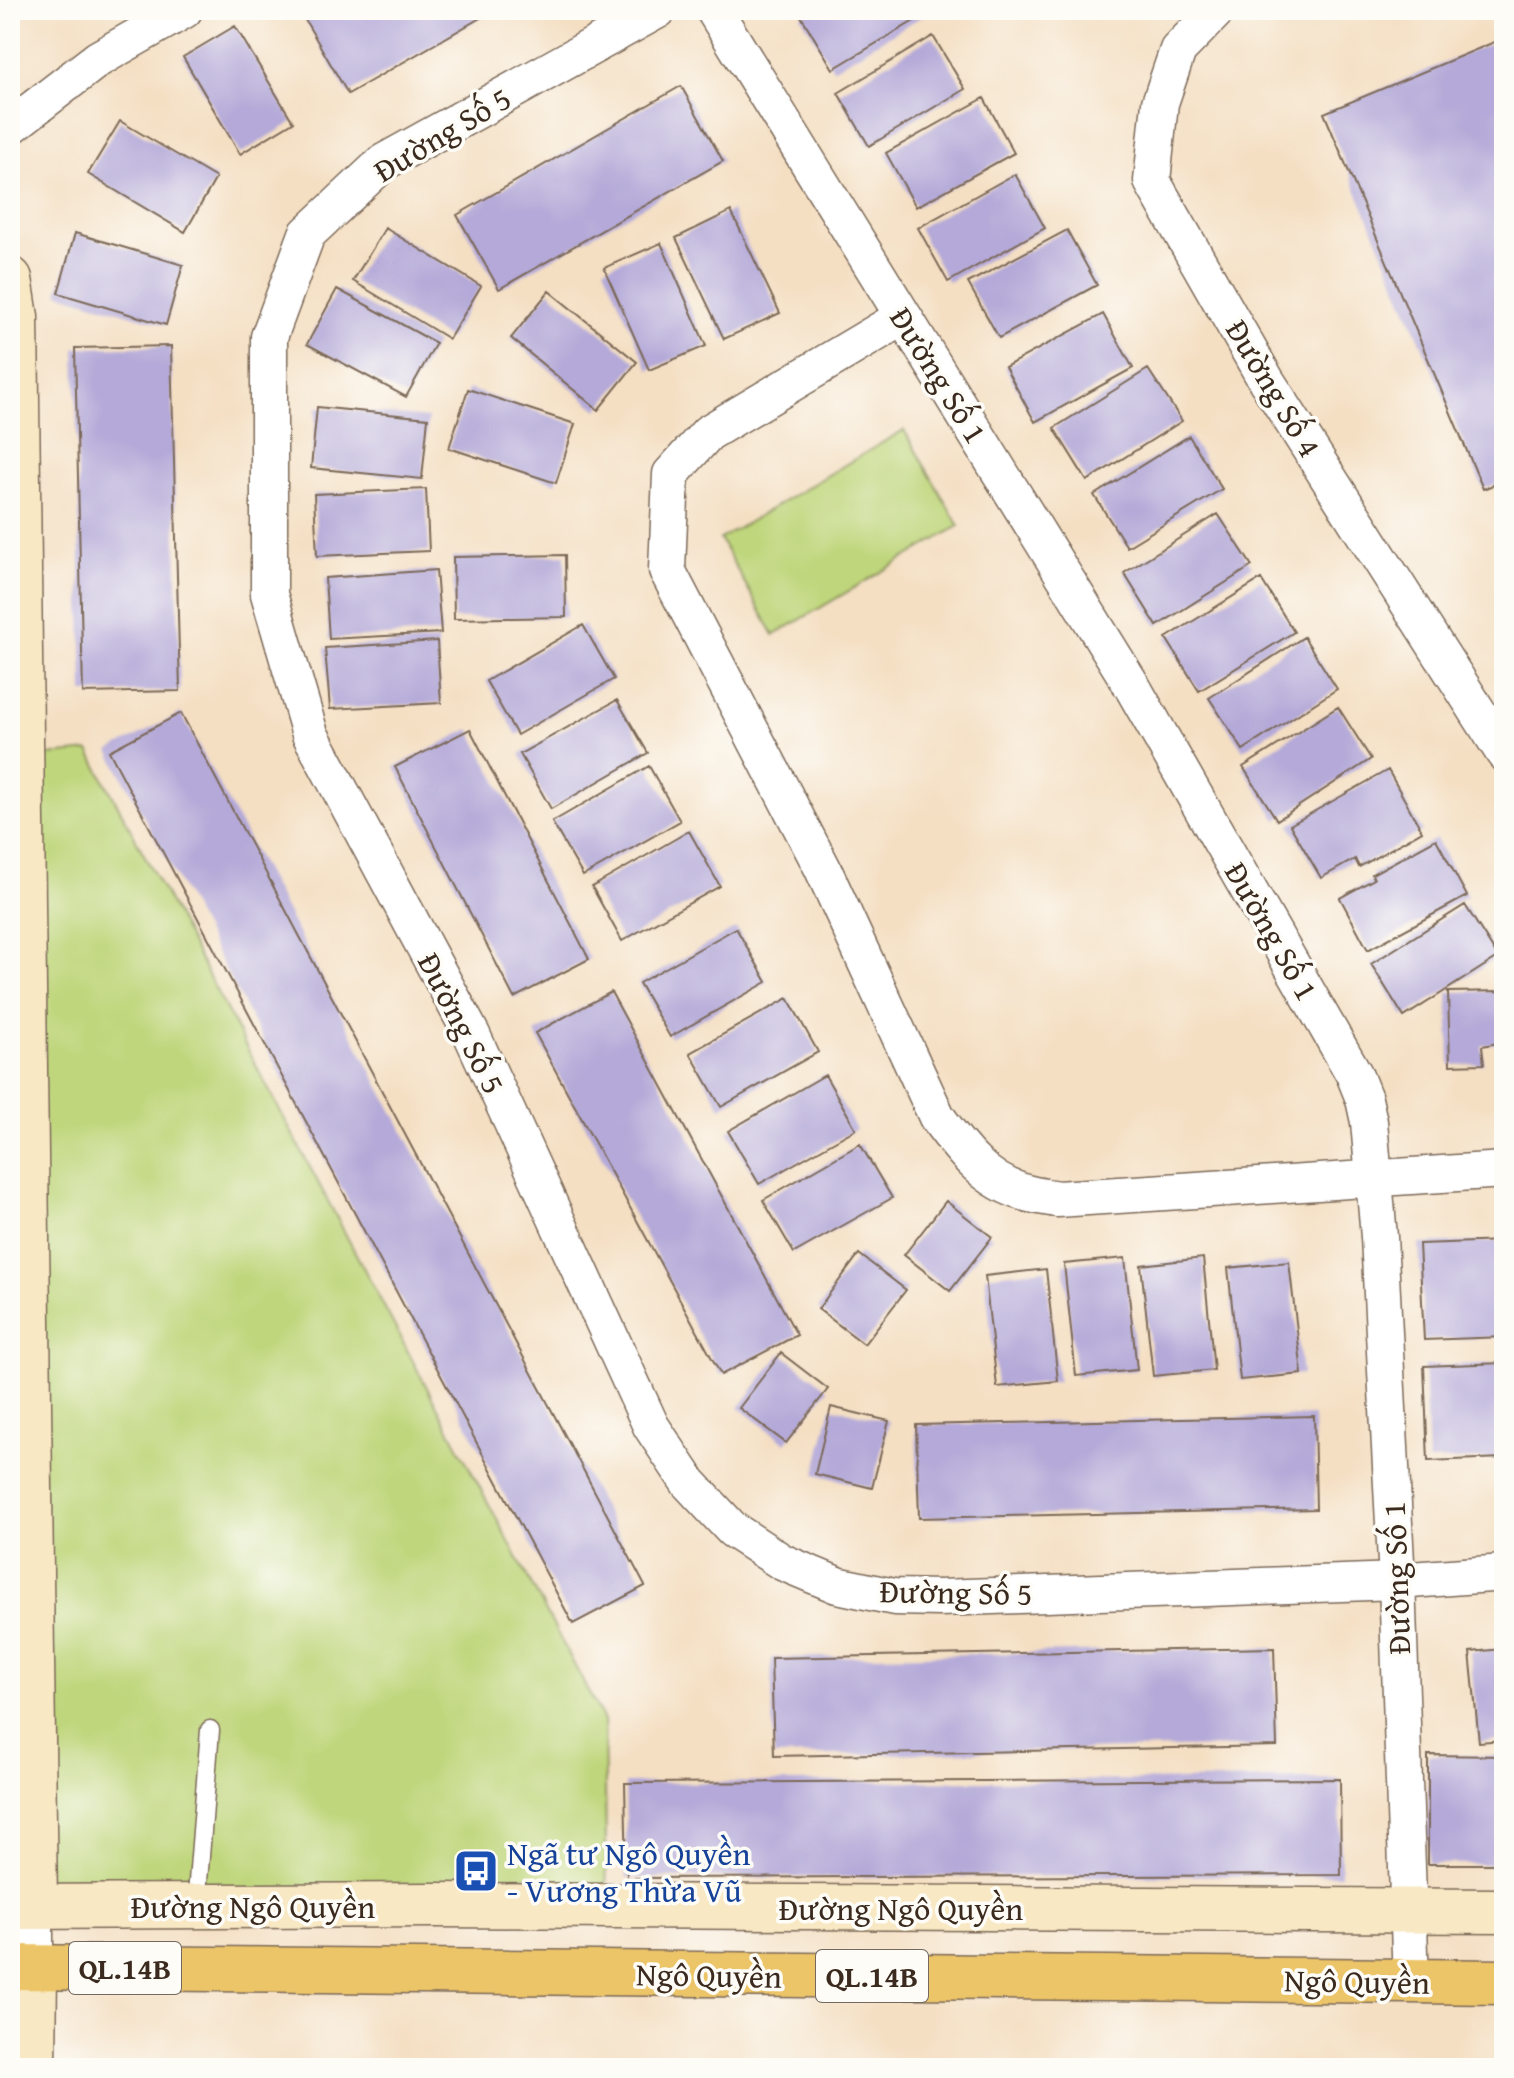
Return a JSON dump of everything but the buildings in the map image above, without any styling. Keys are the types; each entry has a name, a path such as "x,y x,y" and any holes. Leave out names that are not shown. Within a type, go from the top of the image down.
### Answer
{"highway":[{"name":"Ngô Quyền","path":"23,1968 1504,1982"}],"street":[{"path":"10,127 98,59 184,10"},
{"name":"Đường Số 5","path":"658,10 384,162 307,234 269,337 269,594 310,734 472,1035 651,1426 689,1483 733,1530 782,1562 837,1585 894,1597 940,1598 1397,1581 1504,1573"},
{"name":"Đường Số 1","path":"714,10 1129,681 1354,1074 1364,1099 1375,1180 1397,1581 1411,1982"},
{"name":"Đường Số 4","path":"1217,10 1178,50 1160,103 1152,181 1266,380 1504,753"},
{"path":"10,279 16,317 23,1968 34,2068"},
{"path":"903,317 708,433 671,474 667,570 822,867 937,1117 962,1152 991,1177 1024,1193 1057,1199 1504,1170"},
{"name":"Đường Ngô Quyền","path":"23,1907 450,1905 1504,1911"}],"lane":[{"path":"196,1907 210,1730"}],"green space":[{"path":"904,430 959,526 774,635 720,539"},
{"path":"89,751 604,1721 607,1906 35,1907 21,758"}],"place":[{"name":"Ngã tư Ngô Quyền - Vương Thừa Vũ","path":"476,1871"}]}
